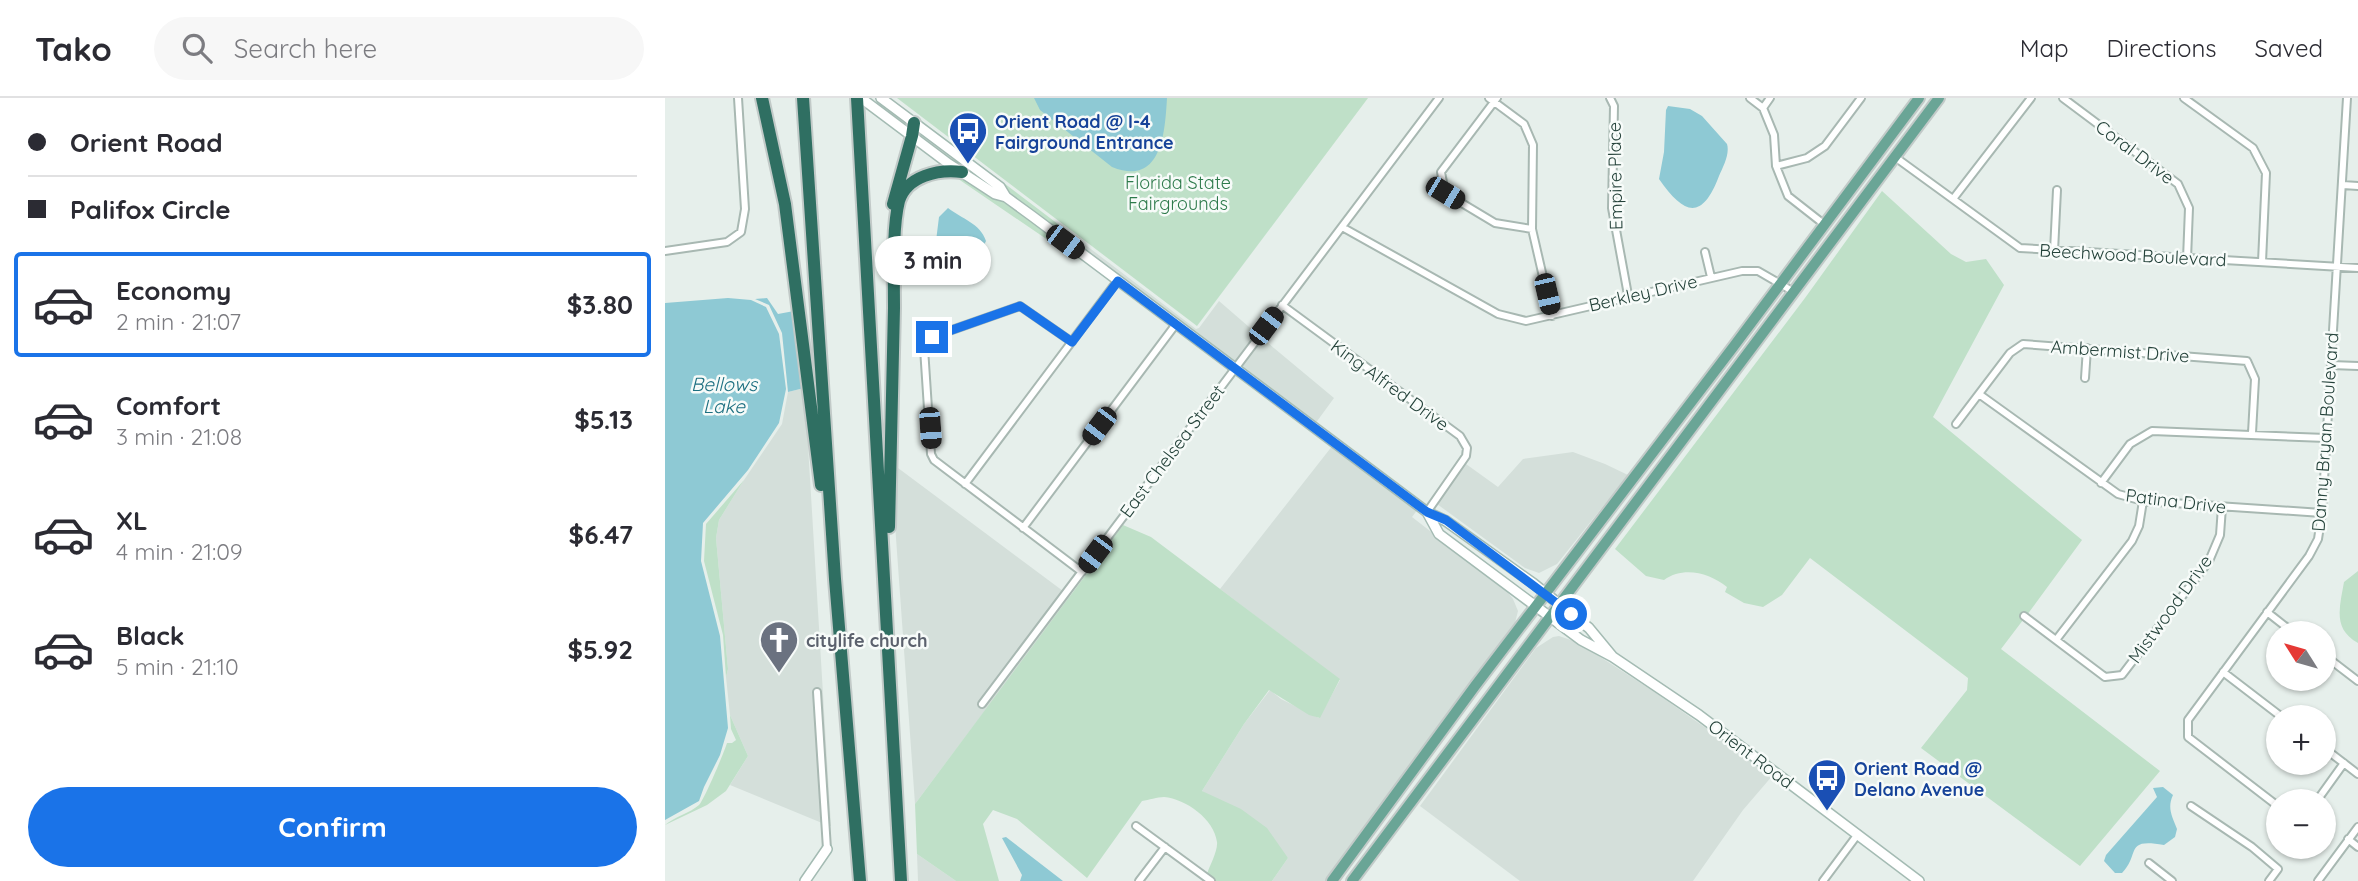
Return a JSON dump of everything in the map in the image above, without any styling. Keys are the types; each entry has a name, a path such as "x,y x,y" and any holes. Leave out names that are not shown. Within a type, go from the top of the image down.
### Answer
{"highway":[{"path":"762,98 785,204 808,393 835,579"},
{"path":"803,98 835,579 860,881"},
{"path":"859,98 901,881"},
{"path":"895,253 893,204 914,123"},
{"path":"884,562 889,528 895,253 899,201 909,185 921,177 939,172 961,172"}],"main road":[{"path":"1332,881 1545,593 1919,98"},
{"path":"1895,157 1897,140 1928,98"},
{"path":"1352,881 1939,98"},
{"path":"1872,162 1895,157"}],"street":[{"path":"665,251 727,242 741,232 745,209 738,98"},
{"name":"Orient Road","path":"859,98 961,172 995,194 1006,197 1427,512 1446,520 1545,593 1589,628 1613,657"},
{"name":"Orient Road","path":"881,98 1000,187 1006,197"},
{"name":"East Chelsea Street","path":"982,704 1439,98"},
{"name":"Empire Place","path":"1610,98 1614,106 1612,208 1628,295"},
{"path":"1750,98 1763,108 1774,135 1776,166 1788,196 1825,225"},
{"path":"1763,108 1770,98"},
{"path":"1776,166 1807,158 1825,146 1861,98"},
{"path":"1953,199 2031,98"},
{"name":"Coral Drive","path":"2063,98 2178,184 2189,208 2186,259"},
{"path":"2184,98 2253,148 2266,173 2262,262"},
{"name":"Danny Bryan Boulevard","path":"2266,797 2188,737 2188,719 2309,556 2318,539 2322,513 2347,98"},
{"path":"1532,229 1496,222 1445,193 1441,172 1493,99 1524,124 1533,145 1532,229 1552,316"},
{"name":"Beechwood Boulevard","path":"1895,157 2021,248 2358,268"},
{"path":"2343,185 2358,186"},
{"path":"2054,251 2057,190"},
{"name":"Berkley Drive","path":"1342,227 1499,314 1526,321 1628,295 1742,271 1758,271 1794,292"},
{"path":"1705,252 1711,277"},
{"path":"964,484 1118,281"},
{"name":"King Alfred Drive","path":"1282,305 1460,436 1467,448 1466,456 1427,512"},
{"path":"1072,342 1020,306 932,337 924,348 934,460 1082,572"},
{"path":"1023,528 1175,324"},
{"name":"Ambermist Drive","path":"1956,424 2010,353 2023,344 2247,361 2255,379 2252,433"},
{"path":"2085,378 2087,348"},
{"path":"2331,365 2358,366"},
{"name":"Patina Drive","path":"1979,394 2118,494 2144,501 2322,513"},
{"path":"2101,484 2130,444 2152,431 2326,438"},
{"path":"2056,640 2132,541 2139,526 2144,501"},
{"name":"Mistwood Drive","path":"2024,617 2105,677 2122,675 2209,561 2220,535 2222,507"},
{"name":"Orient Road","path":"1427,512 1439,534 1581,639 1613,657 1699,715 1919,881"},
{"path":"2267,612 2278,621"},
{"path":"2336,664 2358,681"},
{"path":"2223,672 2266,705"},
{"path":"804,881 827,849 817,692"},
{"path":"2336,757 2358,774"},
{"path":"2325,789 2344,763"},
{"path":"2191,806 2252,847 2278,869 2269,881"},
{"path":"1136,826 1211,881"},
{"path":"2318,881 2358,827"},
{"path":"1823,881 1858,834"},
{"path":"2348,839 2358,847"},
{"path":"1139,881 1165,848"},
{"path":"2149,863 2172,881"}],"shaded area":[{"path":"1079,240 1196,329 1219,301 1256,333 1233,364 1073,243"},
{"path":"1262,338 1334,398 1315,424 1239,368"},
{"path":"804,388 831,826 820,689 813,689 822,823 730,785 748,756 730,715 716,538 719,520 782,424 788,392"},
{"path":"1333,445 1418,509 1412,517 1506,590 1518,611 1515,623 1325,881 1272,881 1288,858 1202,791 1244,724 1270,690 1281,699 1319,718 1340,680 1220,589"},
{"path":"1573,452 1628,475 1557,564 1539,573 1525,568 1437,504 1466,464 1498,487 1523,459"},
{"path":"894,465 1063,591 977,704 982,709 1069,595 1071,596 915,804 894,510"},
{"path":"1559,636 1577,642 1653,691 1773,775 1743,810 1693,881 1520,881 1420,806 1536,648"},
{"path":"917,854 956,881 918,881"}],"green space":[{"name":"Florida State Fairgrounds","path":"897,98 1368,98 1197,326"},
{"path":"918,118 1079,240 1073,243 918,121"},
{"path":"951,174 964,177 995,193 1066,247 1061,249"},
{"path":"1882,191 1951,254 1966,262 1986,259 2004,285 1933,417 2082,540 2027,615 2023,612 2019,616 2023,620 2001,649 2160,771 2080,866 1921,748 1967,690 1968,678 1810,558 1782,595 1763,607 1744,603 1725,592 1727,587 1704,575 1680,573 1664,580 1646,576 1615,549 1805,298"},
{"path":"744,480 719,520 716,538 728,669 726,677 723,635 704,561 706,524"},
{"path":"1123,525 1151,537 1340,679 1320,718 1309,715 1269,690 1202,791 1241,809 1267,828 1288,858 1272,881 1216,881 1207,874 1217,846 1211,826 1190,806 1161,797 1142,801 1087,878 1017,819 993,810 983,824 999,881 956,881 917,854 915,804"},
{"path":"2358,571 2358,643 2344,631 2340,616 2344,582"},
{"path":"730,715 748,756 726,791 707,805 665,825 702,801 727,743 736,740 731,729"}],"water":[{"path":"1034,98 1167,98 1165,126 1157,153 1151,163 1141,169 1129,171 1112,167 1040,110"},
{"path":"1668,106 1690,109 1702,116 1727,144 1726,160 1713,191 1706,201 1692,208 1677,200 1659,179"},
{"path":"948,208 975,226 986,241 984,245 945,261 938,258 935,249 939,217"},
{"name":"Bellows Lake","path":"728,298 751,300 766,307 779,334 786,389 779,423 748,470 703,523 701,561 720,636 728,728 720,755 699,801 665,820 665,303"},
{"path":"767,298 778,314 794,311 804,388 788,392 782,333 769,305 755,299"},
{"path":"2163,787 2173,795 2170,808 2177,829 2175,837 2164,845 2151,843 2138,846 2128,866 2122,873 2115,873 2104,861 2106,855 2157,797 2153,788"},
{"path":"1006,837 1063,881 1020,881 1022,875 1002,838"}],"place":[{"name":"Orient Road @ I-4 Fairground Entrance","path":"968,165"},
{"name":"citylife church","path":"779,674"},
{"name":"Orient Road @ Delano Avenue","path":"1827,812"}],"route":[{"path":"932,337 1013,306 1020,306 1072,342 1118,281 1427,512 1446,520 1571,614"}]}
